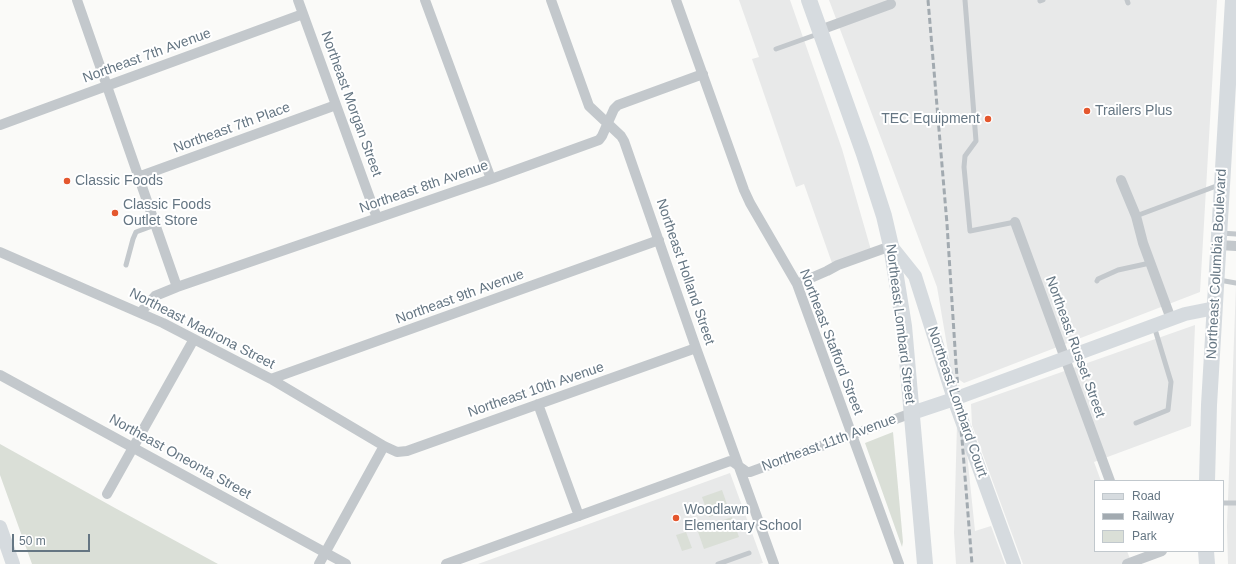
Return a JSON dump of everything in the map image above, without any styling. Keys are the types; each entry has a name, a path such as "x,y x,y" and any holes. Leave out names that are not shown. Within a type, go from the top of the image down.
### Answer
{"main road":[{"name":"Northeast Lombard Street","path":"809,0 864,154 884,216 891,246 904,326 925,564"},
{"name":"Northeast Columbia Boulevard","path":"1207,480 1209,405 1222,184 1233,69 1233,0"},
{"path":"1206,552 1206,564"}],"street":[{"path":"77,0 177,287"},
{"name":"Northeast Morgan Street","path":"298,0 377,218"},
{"path":"425,0 491,179"},
{"name":"Northeast Holland Street","path":"550,0 589,106 608,123 624,141 696,348 774,564"},
{"name":"Northeast Stafford Street","path":"676,0 750,203 797,284 899,564"},
{"path":"820,31 890,4"},
{"name":"Northeast 7th Avenue","path":"0,124 303,14"},
{"name":"Northeast 8th Avenue","path":"141,312 155,296 177,287 491,179 599,140 614,108 618,105 703,74"},
{"name":"Northeast 7th Place","path":"138,177 336,105"},
{"path":"1121,180 1136,216 1143,243 1170,319"},
{"name":"Northeast Russet Street","path":"1015,222 1110,480"},
{"path":"1219,239 1236,246"},
{"name":"Northeast 9th Avenue","path":"271,379 659,240"},
{"path":"797,284 838,265 891,246"},
{"name":"Northeast Lombard Court","path":"891,246 915,276 954,399 1014,564"},
{"name":"Northeast Madrona Street","path":"0,252 141,312 271,379 384,446"},
{"name":"Northeast 11th Avenue","path":"446,564 730,461 747,472 750,472 954,399 1170,319 1193,312 1215,308"},
{"path":"107,494 194,339"},
{"name":"Northeast 10th Avenue","path":"384,446 401,452 696,348"},
{"name":"Northeast Oneonta Street","path":"0,375 346,564"},
{"path":"538,404 579,516"},
{"path":"319,564 384,446"},
{"path":"0,527 13,564"},
{"path":"1127,564 1137,555 1156,552"}],"lane":[{"path":"965,0 976,141 965,156 964,167 970,231 1015,222"},
{"path":"776,49 820,31"},
{"path":"1136,216 1222,184"},
{"path":"126,265 136,232 155,224"},
{"path":"1219,239 1236,234"},
{"path":"1097,281 1098,279 1118,270 1150,263"},
{"path":"1217,280 1236,283"},
{"path":"1136,423 1168,410 1172,382 1154,326"},
{"path":"1224,503 1236,503"},
{"path":"718,564 749,553"}],"shaded area":[{"path":"739,0 790,0 842,149 871,250 832,263 804,184 796,187 752,59 759,57"},
{"path":"829,0 1217,0 1200,292 964,383 952,375 937,287"},
{"path":"1236,286 1236,564 1228,564 1227,526"},
{"path":"1195,325 1191,426 1094,462 1101,480 1094,480 1094,552 1127,552 1132,564 1023,564 972,425 971,404"},
{"path":"957,424 966,444 975,531 991,526 1005,564 956,564 954,533"},
{"name":"Woodlawn Elementary School","path":"730,473 763,563 478,564"}],"green space":[{"path":"893,432 903,542 902,547 865,443"},
{"path":"0,444 218,564 32,564 0,475"},
{"path":"722,490 729,510 709,517 702,497"},
{"path":"732,517 739,537 704,549 697,529"},
{"path":"686,532 692,548 682,551 676,535"}],"railway":[{"path":"928,0 947,224 956,364 972,564"}],"place":[{"name":"Trailers Plus","path":"1087,111"},
{"name":"TEC Equipment","path":"988,119"},
{"name":"Classic Foods","path":"67,181"},
{"name":"Classic Foods Outlet Store","path":"115,213"},
{"name":"Woodlawn Elementary School","path":"676,518"}]}
